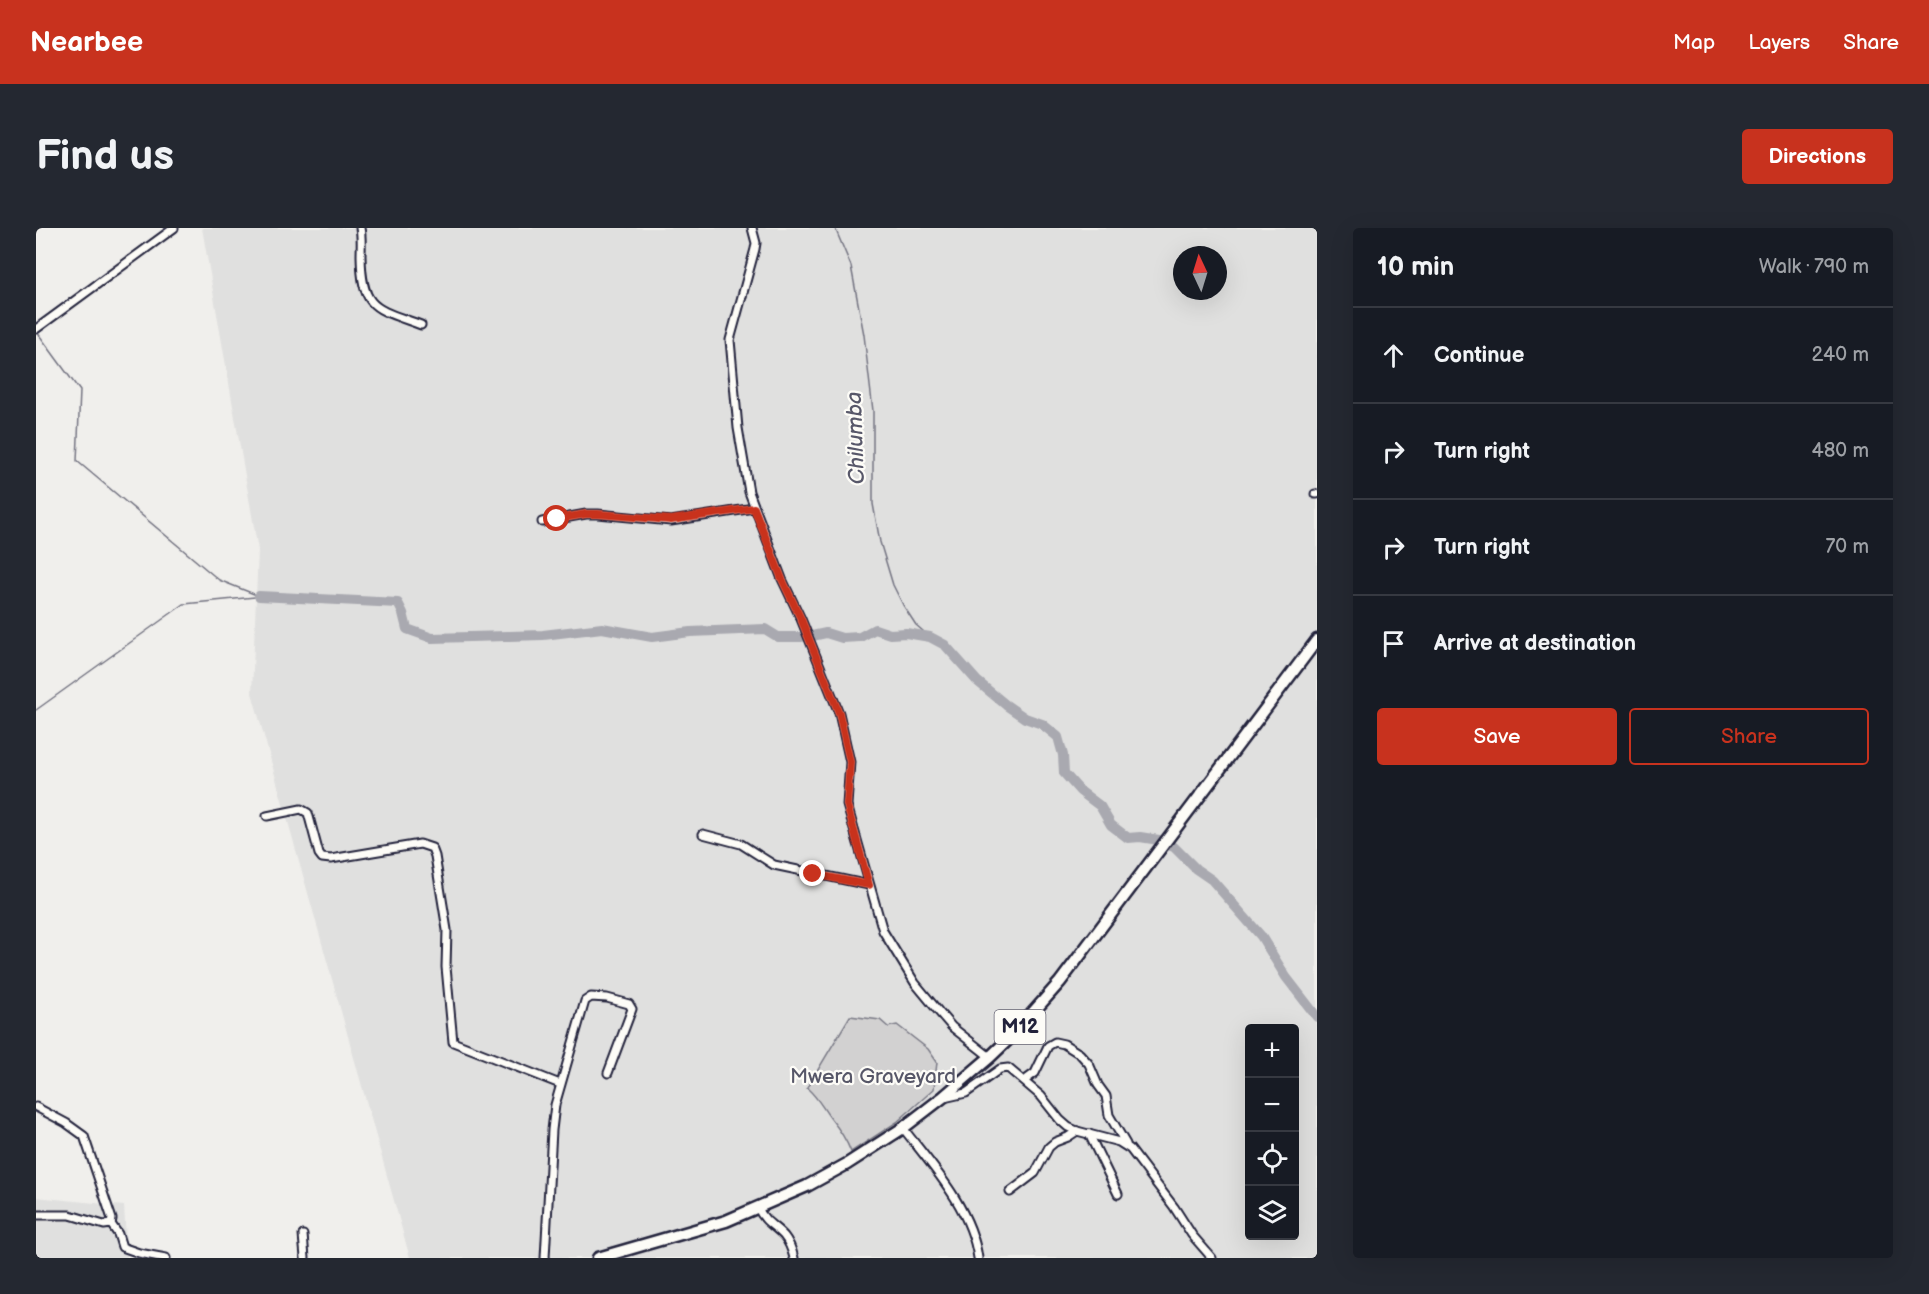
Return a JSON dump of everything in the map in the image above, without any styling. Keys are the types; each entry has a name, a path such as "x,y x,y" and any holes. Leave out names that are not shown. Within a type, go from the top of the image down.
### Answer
{"highway":[{"name":"M12","path":"598,1258 696,1231 758,1208 807,1186 847,1164 903,1128 990,1057 1060,982 1317,640"}],"street":[{"path":"36,329 174,228"},
{"path":"360,228 363,283 367,296 380,310 421,325"},
{"path":"752,228 756,243 755,249 730,340 738,428 746,480 754,508 839,713 850,762 847,805 883,930 915,982 952,1027 990,1057"},
{"path":"542,522 586,514 671,520 754,508"},
{"path":"267,816 305,810 308,813 322,858 420,844 432,848 447,930 446,967 453,1042 560,1084"},
{"path":"702,834 741,844 774,865 869,885"},
{"path":"545,1258 552,1130 560,1084 585,1001 591,997 607,998 629,1004 632,1009 608,1073"},
{"path":"1024,1081 1035,1073 1048,1046 1055,1042 1064,1044 1080,1054 1089,1064 1098,1085 1106,1096 1109,1115 1128,1146 1196,1241 1212,1258"},
{"path":"942,1098 966,1093 1002,1067 1008,1068 1041,1096 1060,1120 1077,1131 1128,1146"},
{"path":"36,1107 66,1123 84,1136 112,1219 111,1224 118,1234 122,1247 166,1258"},
{"path":"903,1128 962,1209 970,1225 978,1258"},
{"path":"1010,1192 1035,1173 1049,1147 1077,1131"},
{"path":"1089,1134 1118,1194"},
{"path":"758,1208 765,1220 789,1243 794,1258"},
{"path":"36,1215 70,1215 104,1225 111,1224"},
{"path":"303,1235 305,1258"}],"shaded area":[{"path":"202,228 1317,228 1317,1258 410,1258 252,693 258,550"},
{"path":"36,1197 124,1206 127,1258 36,1258"}],"green space":[{"name":"Mwera Graveyard","path":"850,1016 880,1020 888,1027 897,1025 928,1049 937,1062 934,1089 897,1122 851,1152 840,1131 807,1088"}],"waterway":[{"name":"Chilumba","path":"835,228 851,266 864,335 873,411 873,504 880,542 893,585 903,605 916,625 930,637"},
{"path":"37,332 80,391 77,461 219,580 259,596"},
{"path":"259,596 398,603 407,629 432,638 543,635 602,628 652,637 690,632 765,629 778,637 802,637"},
{"path":"36,710 184,604 255,597"},
{"path":"812,636 826,633 842,638 860,637 875,629 890,634 906,633 930,637 945,645 977,681 1006,705 1025,718 1042,724 1058,737 1063,755 1064,773 1080,791 1100,806 1111,825 1128,838 1159,840"},
{"path":"1169,845 1212,880 1261,936 1286,977 1317,1017"}],"route":[{"path":"557,519 598,514 671,520 754,508 839,713 850,762 847,805 869,885 813,874"}]}
